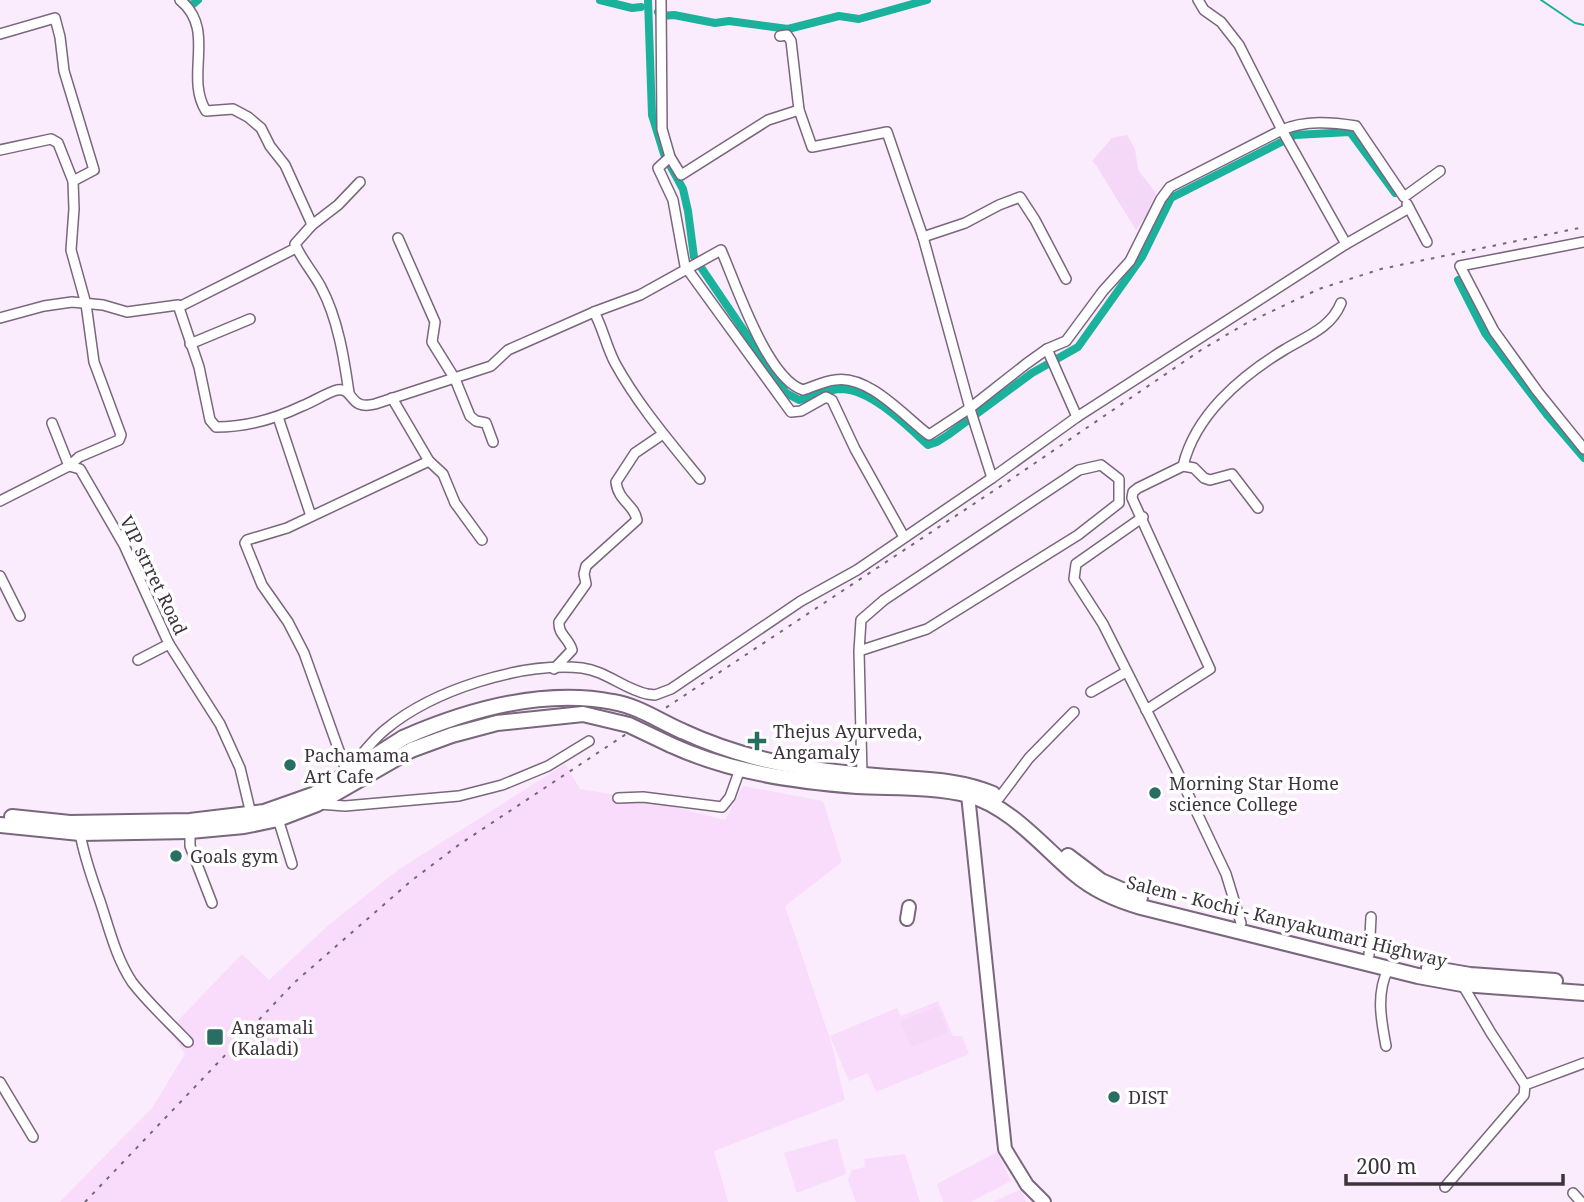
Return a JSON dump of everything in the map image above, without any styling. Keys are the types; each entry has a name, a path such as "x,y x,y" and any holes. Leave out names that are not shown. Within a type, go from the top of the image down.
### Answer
{"highway":[{"name":"Salem - Kochi - Kanyakumari Highway","path":"0,825 80,833 190,826 251,814 288,805 315,794 347,773 468,713 501,705 549,699 613,702 652,715 722,750 801,769 944,781 999,798 1101,881 1142,898 1369,955 1470,975 1584,984"},
{"name":"Salem - Kochi - Kanyakumari Highway","path":"0,816 70,823 244,826 278,819 317,804 407,744 497,723 583,714 629,725 714,763 804,782 971,791 993,804 1076,875 1117,900 1388,969 1462,984 1584,993"},
{"path":"714,763 722,750"}],"main road":[{"path":"971,791 1005,1149 1027,1185 1044,1202"}],"street":[{"path":"180,0 199,24 198,99 206,111 233,109 261,128 270,146 285,164 312,225"},
{"path":"1198,0 1204,10 1221,22 1238,45 1346,243"},
{"path":"661,5 662,129 667,160 681,175 768,120 799,110"},
{"path":"0,34 55,18 64,71 94,170 73,181"},
{"path":"780,36 787,35 791,41 799,110 812,147 887,132 923,237 992,478"},
{"path":"360,182 297,240 296,248 322,288 331,310 344,356 349,393 361,407 491,366 508,350 640,295 721,250 765,352 777,370 797,388 803,390 834,380 854,380 897,407 929,435 971,410 1008,376 1047,349 1066,341 1130,261 1166,190 1282,130 1299,124 1332,123 1356,126 1404,197 1427,242"},
{"path":"0,149 51,139 58,143 73,181 71,250 86,304 94,362 121,435 119,440 79,457 69,466 0,501"},
{"path":"667,160 658,168 673,200 680,250 687,268 791,412 801,411 826,397 832,400 855,449 904,537"},
{"path":"1404,197 1440,171"},
{"path":"923,237 965,223 1020,197 1066,279"},
{"path":"429,461 280,531 247,540 246,548 262,585 288,622 304,653 347,773 385,729 441,696 477,682 510,674 585,668 639,692 655,695 671,688 801,601 857,570 1077,417 1346,243 1409,208"},
{"path":"398,238 435,322 432,342 455,379 470,416 485,423 493,442"},
{"path":"1584,242 1460,266 1494,331 1584,449"},
{"path":"0,318 44,306 72,302 103,305 127,312 179,307 296,248"},
{"path":"1183,466 1192,438 1214,408 1269,360 1328,325 1341,303"},
{"path":"179,307 199,367 210,420 216,427 230,427 278,417 337,390 349,393"},
{"path":"594,312 614,361 663,434 700,479"},
{"path":"191,344 250,319"},
{"path":"1047,349 1077,417"},
{"path":"392,398 429,461 439,468 455,503 482,540"},
{"path":"278,417 311,516"},
{"path":"52,424 69,466"},
{"path":"554,669 572,650 570,643 560,633 559,622 586,584 586,566 637,520 636,514 619,496 615,482 635,453 663,434"},
{"name":"VIP strret Road","path":"69,466 80,469 118,534 169,644 220,724 240,768 251,814"},
{"path":"859,651 927,629 1078,535 1119,503 1119,479 1101,466 1079,470 884,600 861,620 859,651 862,775"},
{"path":"1146,710 1210,669 1143,517 1132,498 1133,492 1183,466 1194,468 1210,480 1232,474 1258,508"},
{"path":"1143,517 1076,564 1074,579 1102,624 1226,874 1241,923"},
{"path":"0,576 20,617"},
{"path":"138,660 169,644"},
{"path":"1091,692 1126,672"},
{"path":"999,798 1030,758 1074,712"},
{"path":"317,804 345,806 459,796 502,785 548,766 589,741"},
{"path":"618,797 643,797 722,807 730,797 740,769"},
{"path":"278,819 292,864"},
{"path":"190,826 190,846 212,903"},
{"path":"80,833 84,855 122,964 143,995 188,1042"},
{"path":"1369,955 1371,918"},
{"path":"1386,1046 1379,1011 1382,981 1388,969"},
{"path":"1445,1187 1524,1095 1525,1085 1462,984"},
{"path":"1525,1085 1584,1063"},
{"path":"0,1082 33,1137"},
{"path":"1573,1193 1581,1202"}],"shaded area":[{"path":"1127,135 1135,149 1138,170 1156,193 1146,216 1136,230 1092,161 1112,138"},
{"path":"565,764 580,789 647,800 725,820 743,786 823,801 842,862 785,906 831,1042 845,1100 714,1151 728,1202 60,1202 152,1108 185,1054 169,1030 242,954 269,980 330,924 398,870"},
{"path":"938,1001 953,1036 962,1036 969,1054 876,1092 868,1073 849,1081 830,1036 897,1008 901,1016"},
{"path":"938,1006 948,1032 911,1047 901,1021"},
{"path":"837,1138 846,1174 797,1193 784,1153"},
{"path":"997,1152 1011,1181 970,1202 943,1202 937,1184"},
{"path":"905,1154 920,1202 856,1202 848,1180 852,1170 865,1167 864,1159"},
{"path":"1021,1189 1026,1202 993,1202"}],"waterway":[{"path":"184,3 192,5 198,0"},
{"path":"600,0 632,8 641,7"},
{"path":"648,0 652,115 664,154 683,189 694,257 786,393 799,400 837,389 865,395 888,410 928,445 948,435 1032,373 1078,347 1142,257 1171,198 1295,135 1350,132 1395,193"},
{"path":"658,12 661,16 674,15 715,23 729,21 788,29 839,16 859,19 927,0"},
{"path":"1541,0 1575,23 1584,25"},
{"path":"1458,280 1485,333 1548,416 1584,458"}],"railway":[{"path":"85,1202 295,982 411,881 460,844 1019,474 1201,350 1245,324 1319,289 1381,269 1584,227"}],"place":[{"name":"Thejus Ayurveda, Angamaly","path":"757,741"},
{"name":"Pachamama Art Cafe","path":"290,765"},
{"name":"Morning Star Home science College","path":"1155,793"},
{"name":"Goals gym","path":"176,856"},
{"name":"Angamali (Kaladi)","path":"215,1037"},
{"name":"DIST","path":"1114,1097"}]}
